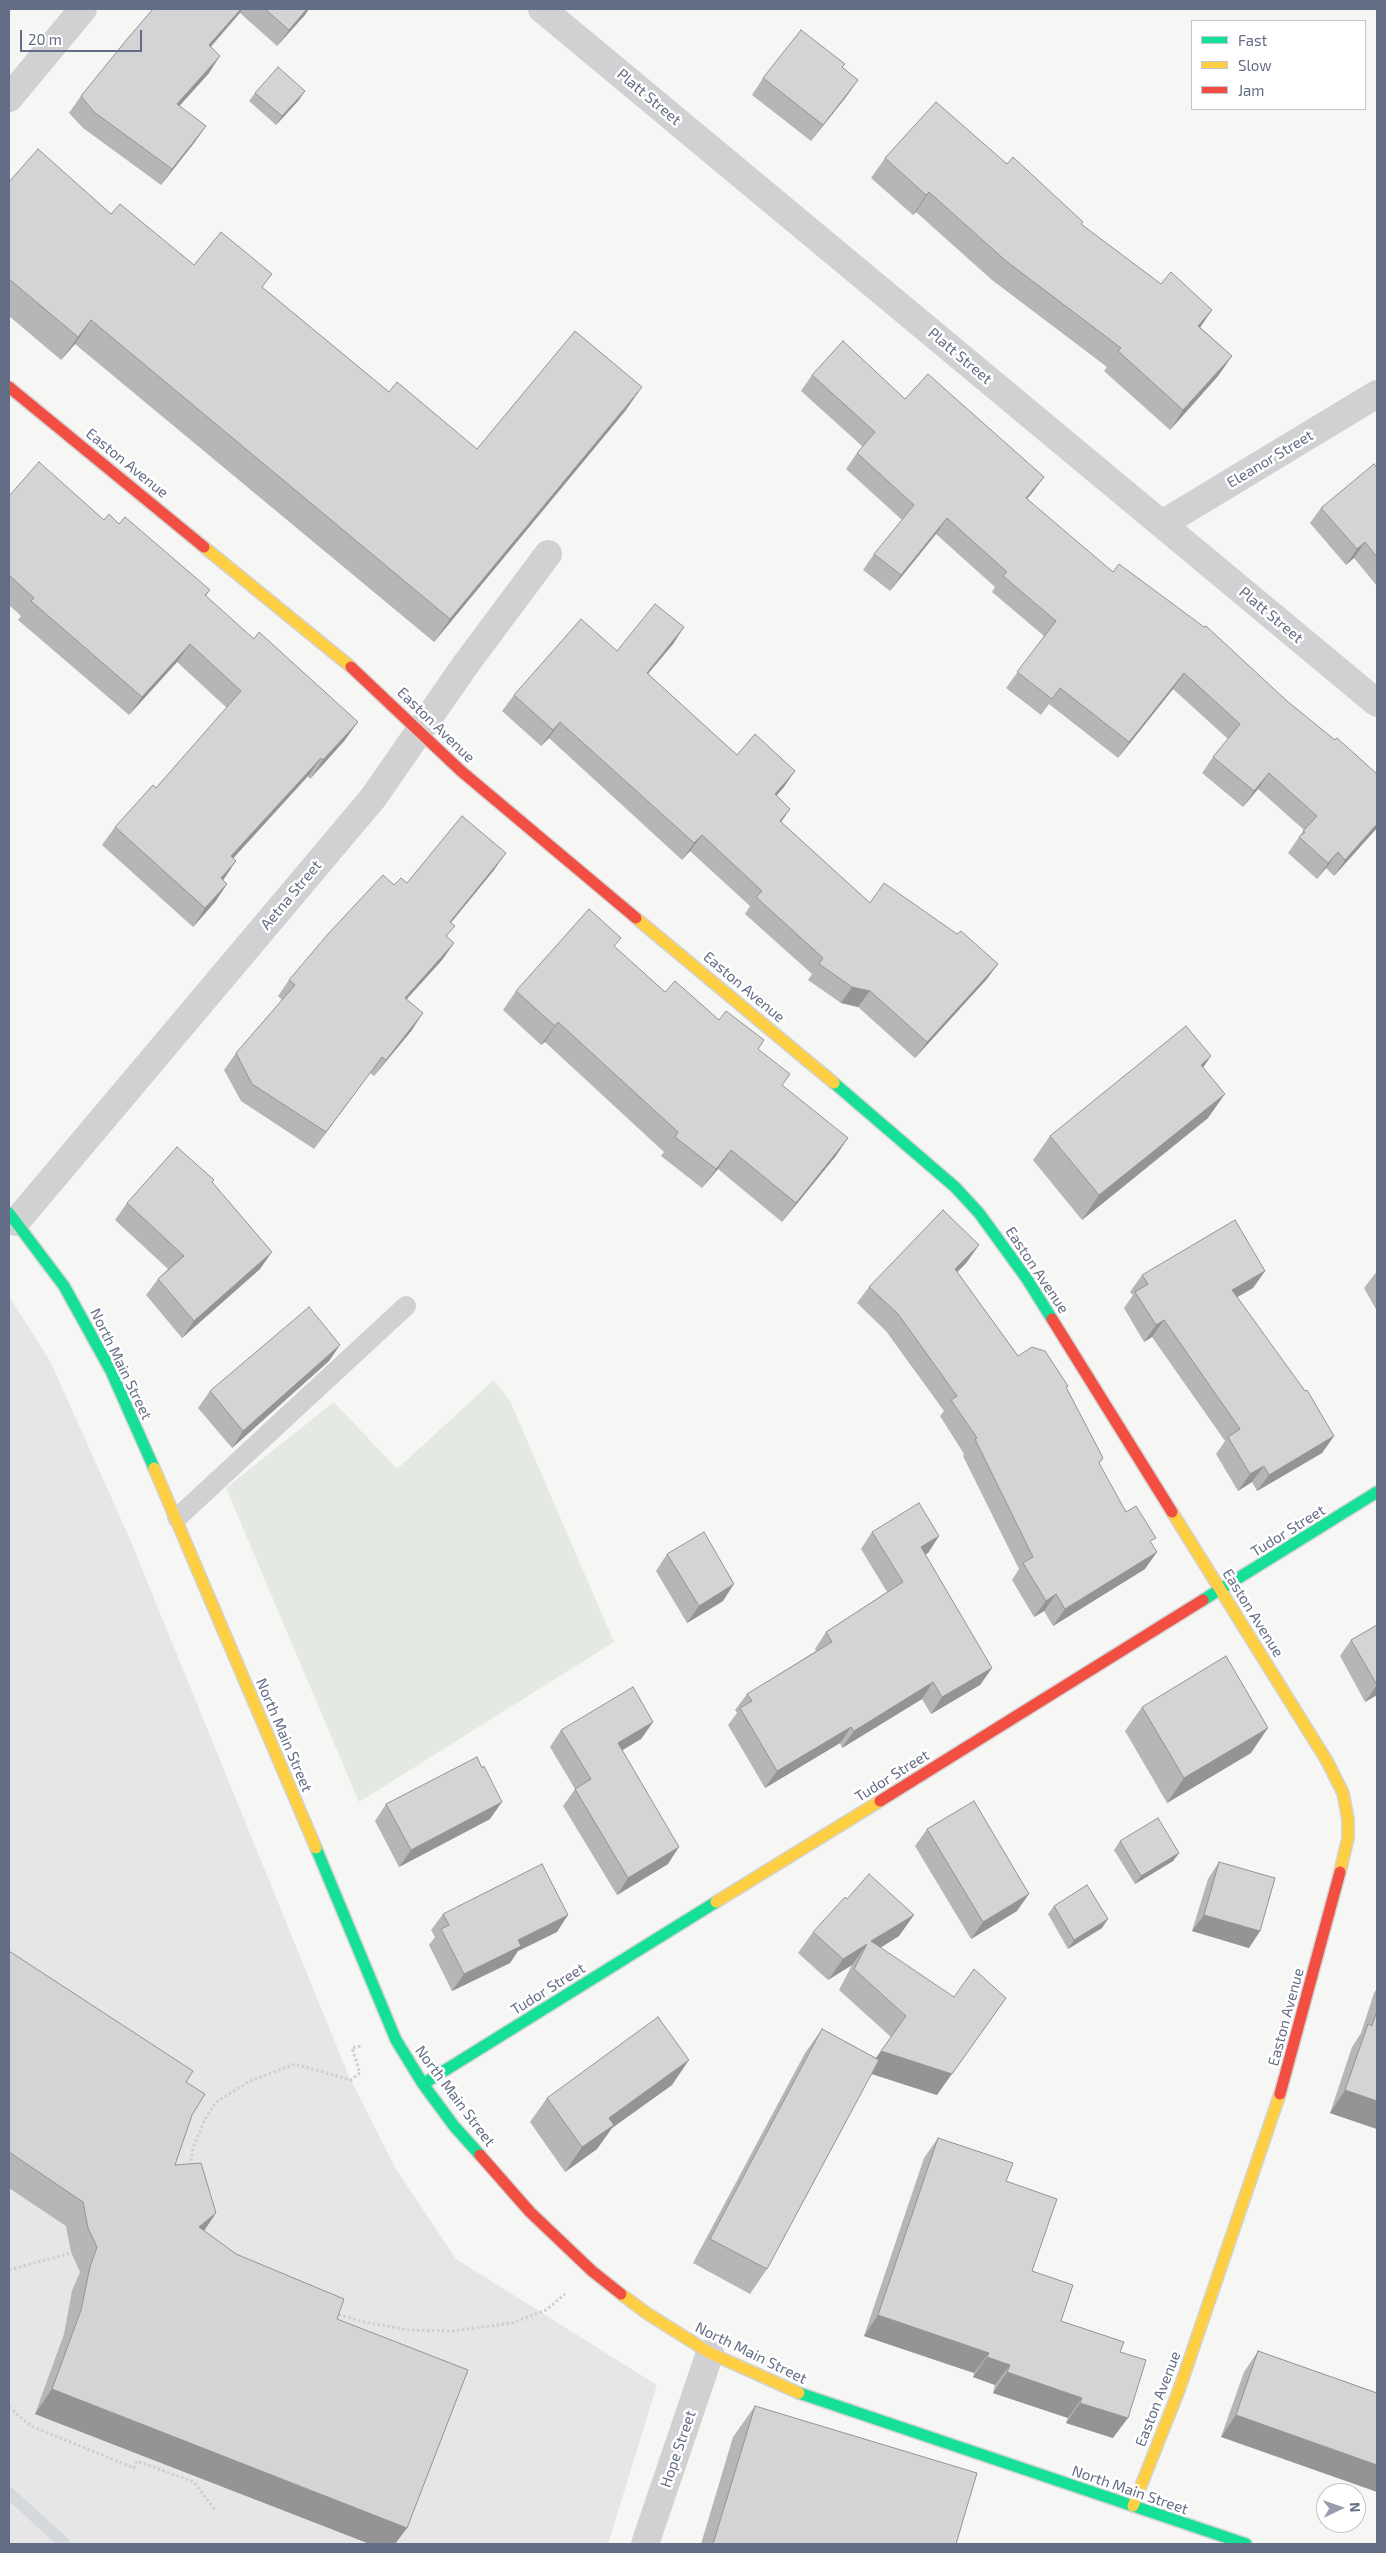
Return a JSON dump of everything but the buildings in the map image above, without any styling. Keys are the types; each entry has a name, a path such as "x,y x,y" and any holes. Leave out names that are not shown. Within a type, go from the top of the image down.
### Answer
{"street":[{"path":"9,98 83,9"},
{"name":"Platt Street","path":"542,9 1377,703"},
{"name":"Easton Avenue","path":"9,387 356,671 461,771 881,1122 955,1187 984,1221 1027,1279 1334,1773 1346,1806 1348,1838 1281,2090 1179,2390 1132,2506"},
{"name":"Eleanor Street","path":"1162,524 1377,394"},
{"name":"Aetna Street","path":"13,1217 373,798 466,664 548,554"},
{"name":"North Main Street","path":"13,1217 64,1286 87,1324 111,1371 177,1518 396,2040 423,2084 454,2126 530,2212 592,2271 648,2314 710,2353 764,2379 813,2399 1246,2544"},
{"name":"Tudor Street","path":"423,2084 1377,1492"},
{"name":"Hope Street","path":"646,2544 710,2353"}],"lane":[{"path":"177,1518 406,1306"}],"path":[{"path":"188,2174 193,2148 205,2119 216,2102 243,2085 295,2064 351,2080 360,2073 352,2048 396,2040"},
{"path":"9,2270 71,2252"},
{"path":"327,2310 364,2322 409,2330 452,2331 512,2323 546,2310 592,2271"},
{"path":"9,2407 31,2426 40,2430 134,2468 137,2461 194,2482 215,2510"}],"shaded area":[{"path":"9,1296 51,1363 129,1537 348,2074 396,2169 456,2259 657,2385 608,2544 9,2544"},
{"path":"494,1380 510,1401 614,1642 359,1802 226,1488 334,1402 397,1469"}],"waterway":[{"path":"9,2493 65,2544"}],"traffic: fast":[{"path":"834,1083 955,1187 979,1213 1027,1279 1052,1319"},
{"path":"9,1213 64,1286 111,1371 154,1468"},
{"path":"1203,1600 1377,1492"},
{"path":"316,1848 396,2040 423,2084 454,2126 480,2155"},
{"path":"423,2084 716,1902"},
{"path":"799,2393 1246,2544"}],"traffic: slow":[{"path":"204,547 351,667"},
{"path":"636,918 834,1083"},
{"path":"154,1468 316,1848"},
{"path":"1172,1512 1327,1761 1343,1793 1348,1819 1348,1838 1340,1872"},
{"path":"716,1902 880,1801"},
{"path":"1133,2506 1179,2390 1280,2094"},
{"path":"621,2294 648,2314 710,2353 799,2393"}],"traffic: jam":[{"path":"9,387 204,547"},
{"path":"351,667 461,771 636,918"},
{"path":"1052,1319 1172,1512"},
{"path":"880,1801 1203,1600"},
{"path":"1280,2094 1340,1872"},
{"path":"480,2155 530,2212 592,2271 621,2294"}]}
